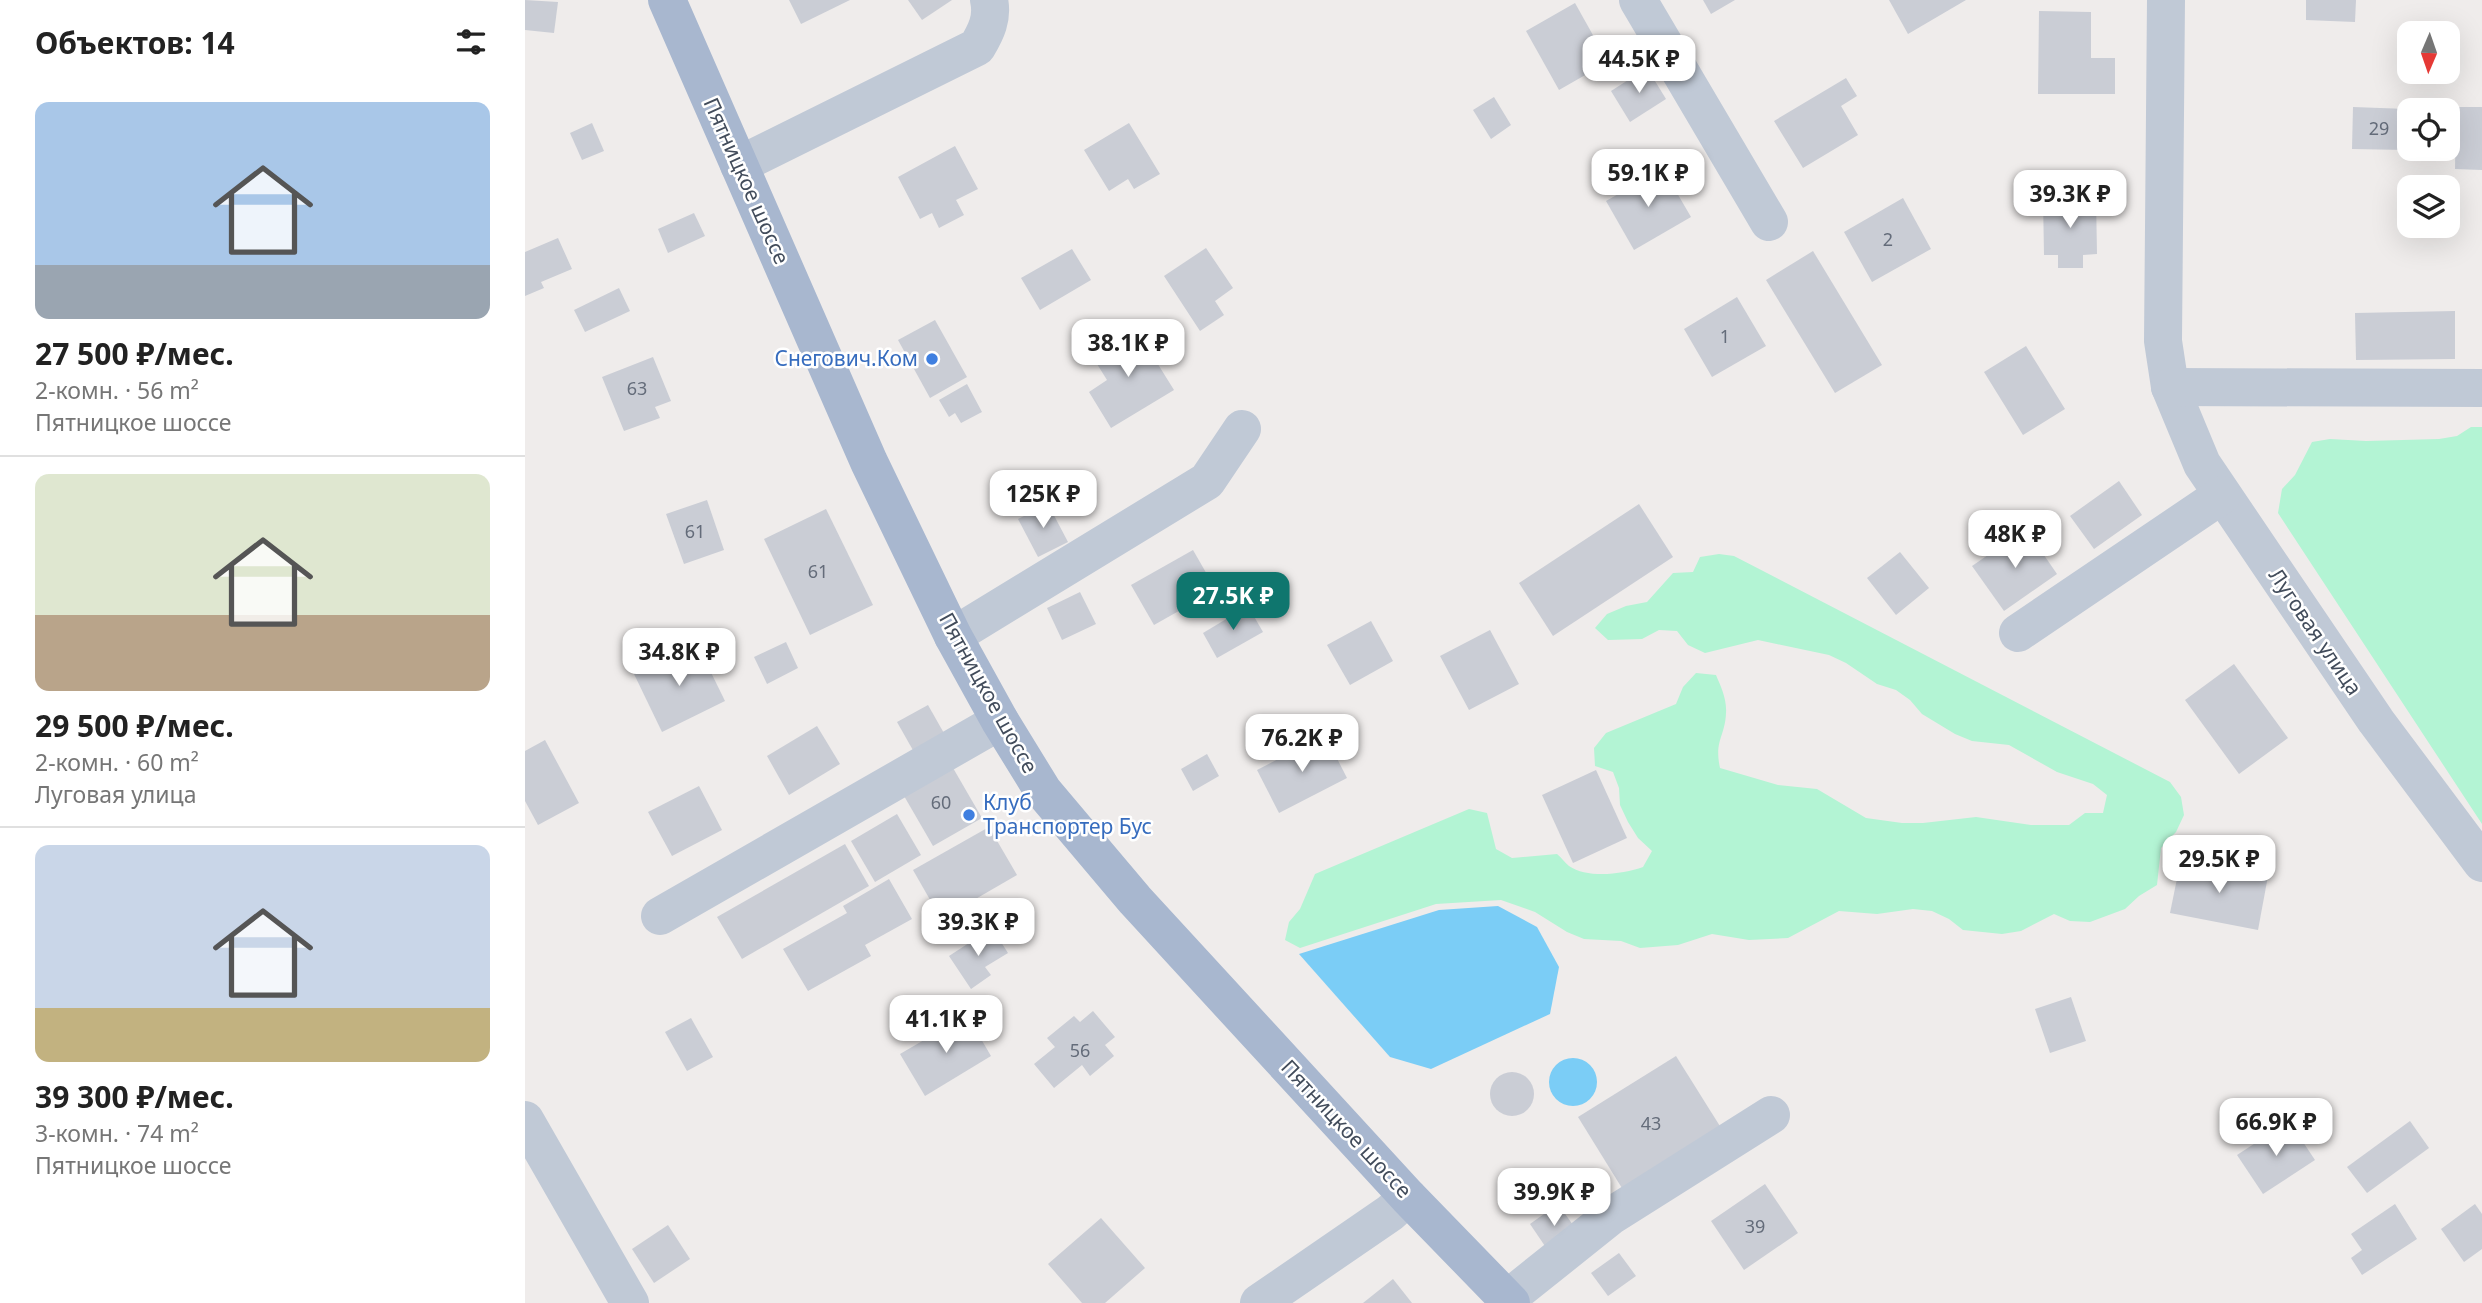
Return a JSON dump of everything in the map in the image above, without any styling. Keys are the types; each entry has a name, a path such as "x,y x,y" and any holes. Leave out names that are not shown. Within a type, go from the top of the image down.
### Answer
{"main road":[{"name":"Пятницкое шоссе","path":"667,0 869,462 953,636 1043,791 1135,900 1408,1197 1509,1301"}],"street":[{"path":"739,165 977,47 988,31 991,8 989,0"},
{"path":"1638,0 1769,222"},
{"name":"Луговая улица","path":"2167,0 2163,341 2170,387 2201,464 2376,721 2482,863"},
{"path":"2170,387 2482,388"},
{"path":"953,636 1207,481 1242,429"},
{"path":"2018,633 2222,495"},
{"path":"660,916 1000,721"},
{"path":"1509,1301 1611,1216 1771,1115"},
{"path":"525,1120 630,1303"},
{"path":"1259,1303 1390,1213 1408,1197"}],"green space":[{"path":"2471,427 2482,427 2482,824 2278,513 2282,489 2295,475 2312,442 2330,439 2439,439 2457,436"},
{"path":"1719,554 1734,556 2170,782 2181,797 2184,815 2176,832 2161,848 2157,885 2125,909 2090,922 2070,921 2054,914 2021,931 2002,934 1963,930 1932,911 1913,909 1877,914 1839,911 1788,938 1749,940 1712,934 1678,945 1640,948 1621,941 1584,939 1535,912 1501,900 1436,904 1300,948 1285,940 1289,922 1300,909 1315,874 1469,809 1487,813 1496,849 1512,858 1557,854 1569,866 1595,874 1626,872 1643,867 1652,851 1638,838 1628,822 1620,805 1619,788 1613,772 1595,766 1594,748 1606,733 1676,704 1683,687 1696,673 1716,675 1725,698 1725,721 1718,751 1720,768 1778,785 1817,789 1866,818 1902,823 1976,817 2031,825 2069,825 2085,813 2103,813 2107,795 2093,784 2057,772 2009,745 1972,741 1955,734 1922,714 1910,700 1896,690 1877,684 1829,655 1758,640 1705,653 1688,645 1677,631 1659,630 1642,639 1608,640 1595,628 1607,614 1626,606 1647,602 1673,573 1693,572 1700,557"}],"water":[{"path":"1498,906 1537,927 1559,967 1550,1014 1431,1069 1390,1057 1299,954 1439,910"},
{"path":"1573,1058 1590,1065 1597,1082 1590,1099 1573,1106 1556,1099 1549,1082 1556,1065"}],"building":[{"path":"525,0 558,2 554,33 525,30"},
{"path":"789,0 850,0 801,24"},
{"path":"908,0 952,0 922,20"},
{"path":"1703,0 1735,0 1711,14"},
{"path":"1889,0 1966,0 1908,34"},
{"path":"2306,0 2356,0 2355,22 2306,20"},
{"path":"1575,3 1608,62 1559,90 1526,31"},
{"path":"2039,11 2091,12 2091,58 2115,58 2115,94 2038,94"},
{"path":"1647,68 1666,99 1630,122 1611,91"},
{"path":"1846,78 1857,96 1841,106 1858,135 1803,168 1774,121"},
{"path":"1494,97 1511,125 1491,139 1473,110"},
{"path":"2353,107 2397,109 2397,150 2352,149"},
{"path":"2460,107 2482,107 2482,170 2455,169 2455,161 2460,161"},
{"path":"592,123 604,151 582,160 570,133"},
{"path":"1129,123 1160,174 1134,189 1128,179 1109,191 1084,150"},
{"path":"955,146 978,189 956,200 964,215 939,228 932,213 920,219 898,177"},
{"path":"1663,169 1691,217 1634,250 1606,201"},
{"path":"2096,197 2097,254 2083,255 2083,268 2058,268 2058,255 2044,255 2043,198"},
{"path":"1903,198 1931,249 1872,282 1844,232"},
{"path":"694,213 705,236 668,253 658,229"},
{"path":"558,238 572,269 541,282 544,288 525,296 525,252"},
{"path":"1206,248 1233,288 1215,301 1224,315 1200,331 1164,276"},
{"path":"1072,249 1091,280 1040,310 1021,278"},
{"path":"1813,251 1882,365 1835,393 1766,280"},
{"path":"619,288 630,311 585,332 574,310"},
{"path":"1737,297 1766,346 1712,377 1684,329"},
{"path":"2455,311 2455,359 2356,360 2355,313"},
{"name":"Снегович.Ком","path":"935,320 967,377 930,398 898,340"},
{"path":"1136,329 1174,390 1111,428 1089,392 1107,380 1092,356"},
{"path":"2026,346 2065,409 2023,435 1984,372"},
{"path":"653,357 671,401 655,407 660,418 624,431 602,377"},
{"path":"967,384 982,412 961,423 955,413 949,417 939,400"},
{"path":"2119,481 2142,515 2094,549 2070,516"},
{"path":"707,500 724,550 684,564 666,514"},
{"path":"1048,504 1068,542 1038,557 1018,519"},
{"path":"1639,504 1673,557 1553,636 1519,583"},
{"path":"826,509 873,605 810,635 764,539"},
{"path":"2026,529 2057,574 2004,611 1972,566"},
{"path":"1193,550 1216,590 1154,625 1131,585"},
{"path":"1900,552 1929,588 1896,615 1867,578"},
{"path":"1080,592 1096,624 1062,640 1047,608"},
{"path":"1248,606 1263,632 1217,658 1203,633"},
{"path":"1371,621 1393,661 1350,685 1327,645"},
{"path":"1490,630 1519,684 1469,710 1440,656"},
{"path":"786,642 798,668 767,684 754,657"},
{"path":"697,644 725,701 662,732 634,674"},
{"path":"2234,664 2288,738 2239,774 2185,700"},
{"path":"928,705 945,735 914,752 897,722"},
{"path":"817,726 840,764 789,795 767,756"},
{"path":"1325,735 1347,778 1279,813 1257,770"},
{"path":"545,740 579,803 538,825 525,801 525,751"},
{"path":"1207,754 1219,776 1193,791 1181,769"},
{"path":"949,761 982,818 933,846 900,789"},
{"path":"1596,770 1627,838 1573,863 1542,795"},
{"path":"699,786 722,830 672,856 648,812"},
{"path":"897,814 921,855 875,882 851,841"},
{"path":"989,827 1017,875 941,919 913,870"},
{"path":"845,844 869,886 742,959 717,917"},
{"path":"2181,859 2268,876 2258,930 2170,913"},
{"path":"889,879 912,919 865,945 871,956 808,991 783,949 847,913 843,906"},
{"path":"992,928 1008,953 985,967 991,975 971,989 949,956"},
{"path":"2071,997 2086,1041 2050,1053 2035,1009"},
{"path":"1093,1011 1115,1037 1105,1045 1114,1056 1090,1076 1082,1065 1054,1088 1034,1064 1055,1047 1047,1038 1074,1016 1080,1022"},
{"path":"967,1015 991,1056 925,1096 900,1054"},
{"path":"691,1018 713,1057 687,1071 665,1032"},
{"path":"1676,1056 1723,1131 1625,1193 1578,1117"},
{"path":"1512,1072 1527,1079 1534,1094 1527,1109 1512,1116 1497,1109 1490,1094 1497,1079"},
{"path":"2289,1121 2315,1160 2263,1194 2237,1155"},
{"path":"2410,1121 2429,1148 2367,1193 2347,1167"},
{"path":"1765,1184 1798,1233 1744,1270 1711,1221"},
{"path":"1558,1204 1578,1232 1549,1252 1530,1224"},
{"path":"2395,1204 2417,1239 2362,1275 2351,1258 2362,1250 2351,1234"},
{"path":"2475,1204 2482,1214 2482,1249 2464,1262 2441,1229"},
{"path":"1101,1218 1145,1268 1105,1303 1082,1303 1048,1264"},
{"path":"668,1225 690,1259 654,1283 632,1249"},
{"path":"1619,1253 1636,1276 1608,1296 1591,1273"},
{"path":"1393,1279 1412,1303 1363,1303"}],"place":[{"name":"Снегович.Ком","path":"932,359"},
{"name":"Клуб Транспортер Бус","path":"969,815"}]}
